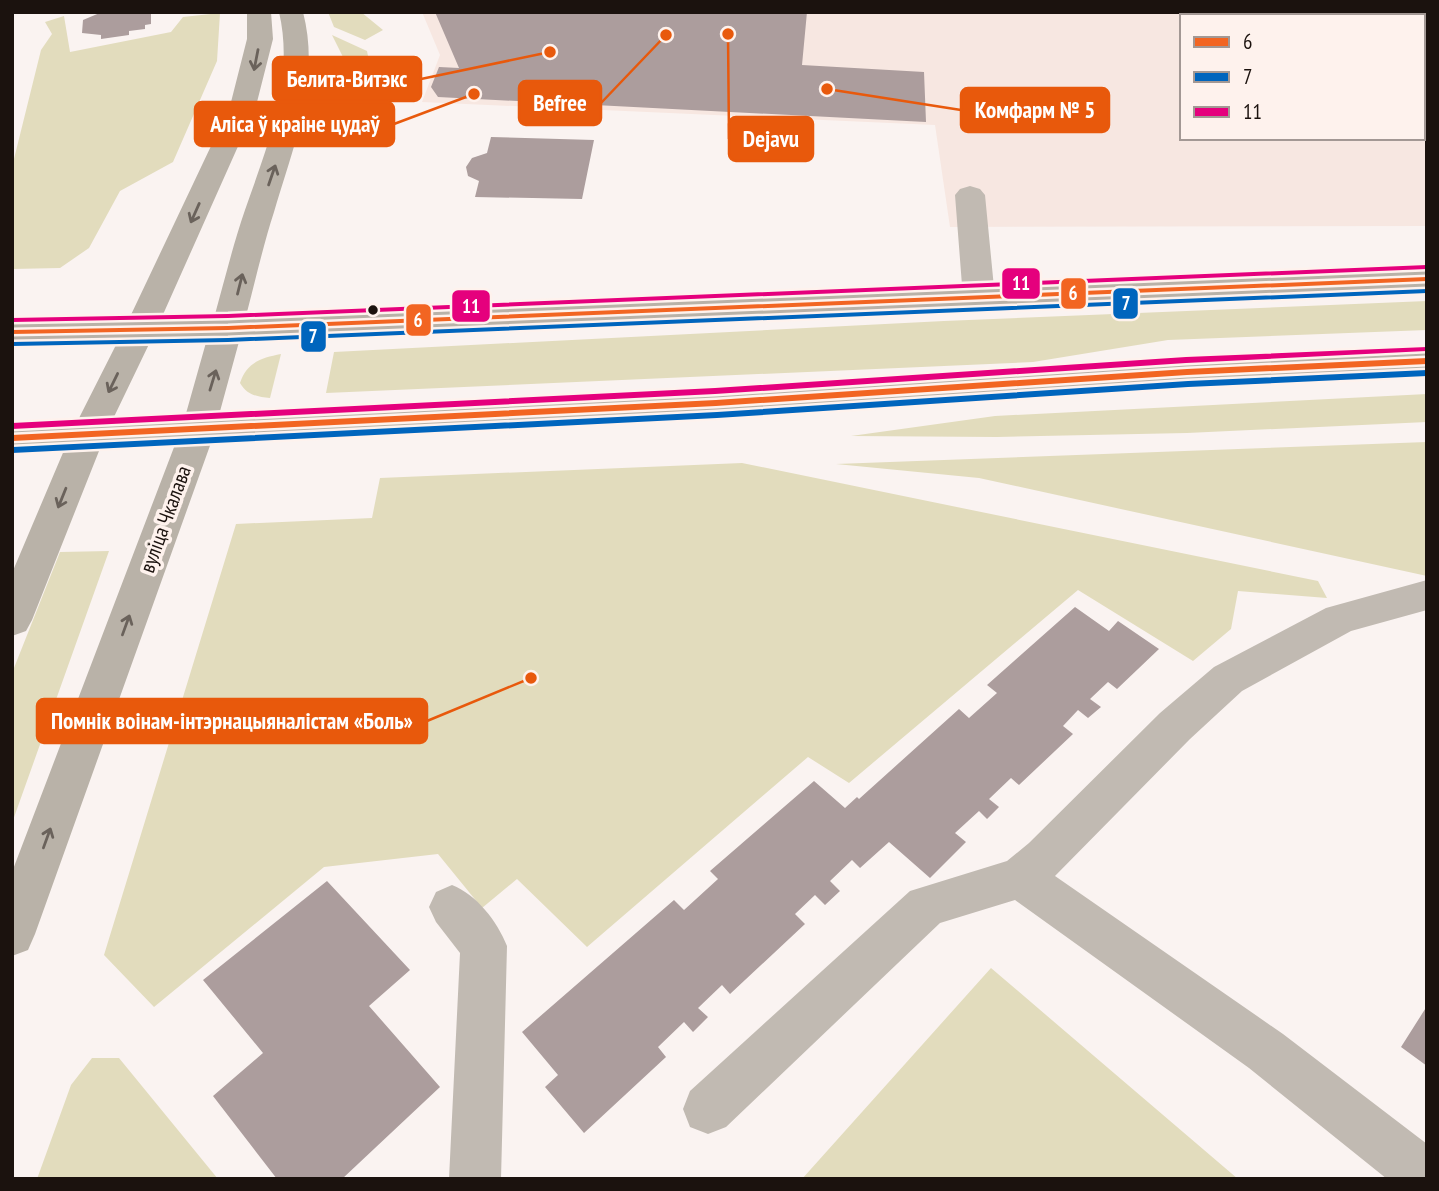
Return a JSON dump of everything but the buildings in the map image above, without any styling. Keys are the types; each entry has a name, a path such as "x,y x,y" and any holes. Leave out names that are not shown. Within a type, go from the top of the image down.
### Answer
{"main road":[{"path":"12,620 88,435 169,269 243,106 260,39 259,12"},
{"name":"вуліца Чкалава","path":"16,920 198,431 260,212 282,146 294,94 296,32 291,12"},
{"path":"12,332 228,328 326,321 1427,279"},
{"path":"12,438 198,431 897,393 1187,372 1427,361"}],"lane":[{"path":"970,195 979,298"},
{"path":"708,1109 926,906 1020,878 1045,857 1175,726 1228,679 1340,619 1427,596"},
{"path":"1020,878 1266,1051 1427,1177"},
{"path":"452,907 484,946 475,1179"}],"shaded area":[{"path":"328,12 361,12 383,30 365,40 334,27"},
{"path":"422,12 1427,12 1427,226 950,227 935,125 422,102 440,55"},
{"path":"220,13 217,61 173,162 120,191 89,248 60,268 12,269 12,167 41,50 52,34 45,22 64,16 70,52 171,32 183,17"},
{"path":"332,35 367,51 371,71 351,73"},
{"path":"1427,301 1427,330 1168,340 1033,362 326,393 334,352 944,321"},
{"path":"281,354 270,398 253,395 243,387 240,383 251,366 261,359"},
{"path":"1427,394 1427,422 1187,433 997,437 851,436 995,416"},
{"path":"1427,442 1427,576 979,478 836,464"},
{"path":"742,463 1318,581 1327,598 1238,591 1231,629 1193,661 1078,590 849,783 808,757 587,947 517,879 482,908 438,854 324,867 154,1007 104,955 236,524 372,518 380,478"},
{"path":"109,551 12,823 12,673 60,552"},
{"path":"991,968 1238,1179 802,1179"},
{"path":"92,1058 119,1058 218,1179 37,1179 71,1085"}],"transit line":[{"name":"11","path":"12,320 228,316 1427,267"},
{"name":"6","path":"12,332 228,328 1427,279"},
{"name":"7","path":"12,344 228,340 1427,291"},
{"name":"11","path":"12,426 715,391 1186,360 1426,349"},
{"name":"6","path":"12,438 716,403 1187,372 1427,361"},
{"name":"7","path":"13,450 717,415 1188,384 1427,373"}],"place":[{"name":"Dejavu","path":"728,34"},
{"name":"Befree","path":"666,35"},
{"name":"Белита-Витэкс","path":"550,52"},
{"name":"Комфарм № 5","path":"827,89"},
{"name":"Аліса ў краіне цудаў","path":"474,94"},
{"name":"Помнік воінам-інтэрнацыяналістам «Боль»","path":"531,678"}]}
